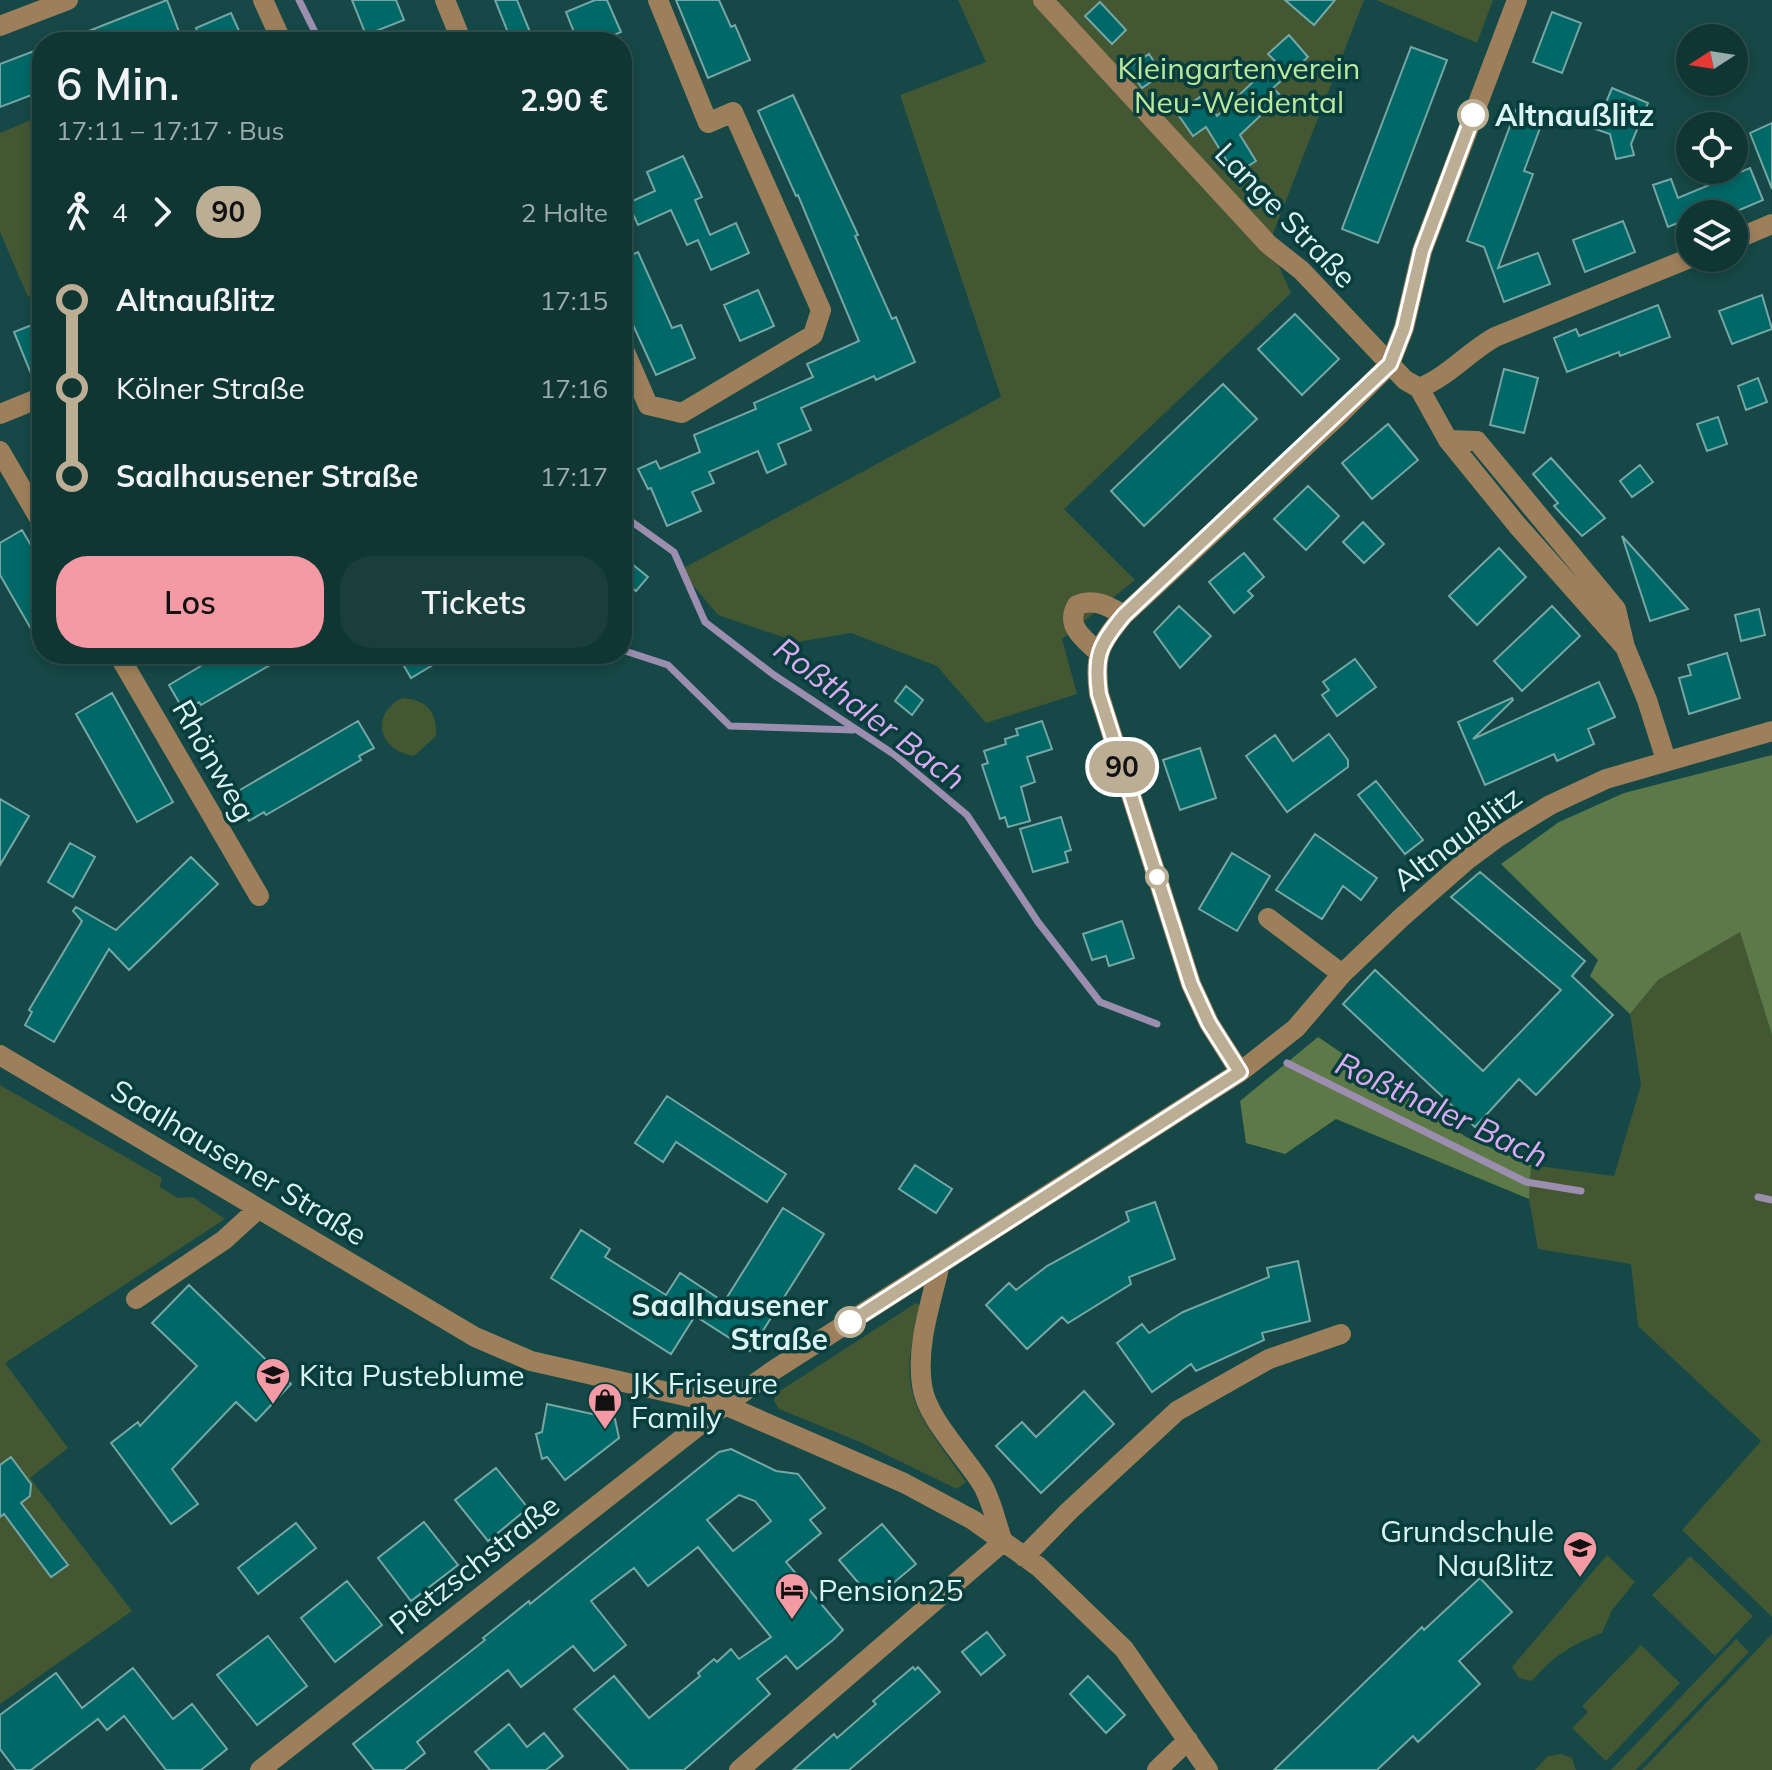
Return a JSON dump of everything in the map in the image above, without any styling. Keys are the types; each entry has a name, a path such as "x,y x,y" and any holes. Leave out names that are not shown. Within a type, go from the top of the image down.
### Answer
{"street":[{"path":"0,26 68,0"},
{"path":"263,0 277,32"},
{"path":"445,0 458,32"},
{"path":"632,368 648,405 682,413 813,335 821,310 733,112 708,123 658,0"},
{"name":"Lange Straße","path":"1043,0 1268,244 1302,271 1405,380 1419,388"},
{"path":"1240,1072 1209,1023 1191,984 1099,694 1096,670 1098,652 1107,635 1124,615 1390,364 1404,328 1422,251 1517,0"},
{"path":"1748,234 1772,224"},
{"path":"1666,760 1647,700 1625,647 1517,525 1448,440 1419,388 1435,382 1477,347 1495,337 1676,264"},
{"path":"0,414 32,401"},
{"path":"0,451 32,506"},
{"path":"1098,652 1075,631 1072,613 1077,605 1101,603 1124,615"},
{"name":"Rhönweg","path":"124,664 259,896"},
{"name":"Altnaußlitz","path":"725,1405 774,1370 1240,1072 1296,1028 1342,974 1402,917 1498,837 1550,805 1606,779 1772,731"},
{"path":"1268,918 1342,974"},
{"name":"Saalhausener Straße","path":"0,1055 489,1343 531,1361 725,1405 904,1483 973,1520 1039,1567 1124,1649 1208,1770"},
{"path":"136,1299 224,1240 258,1209"},
{"path":"739,1770 1003,1542 984,1487 934,1414 922,1389 920,1367 923,1340 940,1264"},
{"path":"1024,1557 1177,1411 1269,1359 1341,1334"},
{"name":"Pietzschstraße","path":"260,1770 725,1405"},
{"path":"1157,1770 1188,1740"}],"green space":[{"path":"958,0 1043,0 1050,9 1059,0 1364,0 1269,244 1291,293 1064,509 1135,580 1062,639 1077,694 986,723 937,666 851,633 797,642 718,615 680,570 1001,397 900,95 986,62"},
{"name":"Kleingartenverein Neu-Weidental","path":"1376,0 1493,0 1477,43"},
{"path":"32,119 32,295 28,297 0,232 0,133"},
{"path":"402,698 424,704 435,720 436,736 414,756 393,747 382,732 385,714"},
{"path":"1772,755 1772,1035 1740,932 1658,980 1630,1014 1590,976 1598,960 1501,864 1559,822 1624,793"},
{"path":"1740,931 1772,1035 1772,1617 1682,1530 1761,1441 1638,1326 1631,1264 1538,1249 1529,1199 1531,1165 1614,1176 1641,1085 1630,1014 1658,980"},
{"path":"1318,1037 1466,1137 1531,1165 1529,1199 1336,1119 1285,1154 1246,1143 1240,1101"},
{"path":"0,1085 162,1178 160,1187 178,1198 193,1197 225,1219 5,1363 68,1448 30,1478 132,1611 0,1704"},
{"path":"916,1303 922,1306 910,1361 910,1382 923,1419 966,1482 957,1489 860,1442 779,1409 774,1401 775,1394"},
{"path":"1607,1555 1635,1582 1612,1610 1602,1633 1563,1652 1532,1681 1519,1678 1512,1667"},
{"path":"1690,1556 1753,1616 1715,1656 1652,1595"},
{"path":"1772,1634 1772,1770 1642,1770"},
{"path":"1736,1639 1749,1652 1636,1770 1611,1770"},
{"path":"1641,1645 1680,1683 1606,1761 1572,1728 1588,1712 1582,1706"},
{"path":"1561,1754 1572,1758 1576,1770 1535,1770 1548,1756"}],"building":[{"path":"167,0 179,32 86,32"},
{"path":"352,0 396,0 404,20 374,32 365,32"},
{"path":"495,0 517,0 530,32 508,32"},
{"path":"595,0 607,0 621,32 574,32 566,12"},
{"path":"676,0 719,0 731,27 735,25 750,60 708,78"},
{"path":"1285,0 1335,0 1314,25"},
{"path":"1100,2 1126,30 1112,44 1085,16"},
{"path":"1552,12 1581,23 1562,73 1533,62"},
{"path":"231,13 240,32 198,32 196,28"},
{"path":"1289,35 1308,57 1273,88 1281,96 1240,135 1256,161 1235,174 1206,127 1193,136 1177,113 1203,95 1217,116 1275,61 1268,54"},
{"path":"1411,47 1447,60 1378,243 1342,229"},
{"path":"32,52 32,95 0,107 0,64"},
{"path":"1149,54 1162,74 1142,88 1128,68"},
{"path":"1612,88 1648,103 1631,144 1634,155 1616,159 1610,134 1595,129"},
{"path":"793,95 858,235 855,236 892,319 896,317 915,362 801,408 811,430 778,444 786,464 767,473 758,451 709,472 714,483 692,492 701,511 667,526 651,488 648,489 638,469 656,461 660,469 700,452 694,435 756,409 754,403 813,377 807,364 859,341 798,195 758,111"},
{"path":"1516,110 1543,120 1524,171 1533,174 1498,268 1538,253 1550,284 1504,302 1484,247 1467,241"},
{"path":"1772,123 1772,189 1750,133"},
{"path":"683,156 702,197 695,200 710,235 736,223 749,253 711,270 698,240 687,245 671,210 638,225 632,212 632,201 655,191 647,172"},
{"path":"1748,169 1763,200 1748,206 1748,200 1676,200 1676,224 1668,227 1653,185 1671,179 1678,198 1712,184 1748,184"},
{"path":"1623,221 1635,252 1585,272 1573,240"},
{"path":"638,252 672,328 681,325 695,358 656,375 632,323 632,255"},
{"path":"758,290 774,326 740,341 724,305"},
{"path":"1762,295 1772,329 1732,344 1719,311"},
{"path":"1658,305 1670,337 1567,372 1554,338 1576,329 1579,336"},
{"path":"1295,314 1339,359 1302,395 1258,349"},
{"path":"32,325 32,376 14,332"},
{"path":"1504,369 1538,378 1524,433 1490,425"},
{"path":"1758,378 1767,402 1746,410 1738,386"},
{"path":"1223,384 1257,419 1144,526 1111,491"},
{"path":"1718,417 1727,444 1707,451 1697,424"},
{"path":"1388,424 1418,460 1372,499 1342,463"},
{"path":"1551,458 1605,518 1582,536 1554,506 1558,503 1533,474"},
{"path":"1640,465 1653,482 1632,497 1620,481"},
{"path":"1308,486 1339,516 1306,550 1274,519"},
{"path":"1363,522 1384,544 1364,563 1343,542"},
{"path":"22,530 32,547 32,631 0,575 0,543"},
{"path":"1622,536 1688,609 1650,621"},
{"path":"1499,548 1526,577 1477,625 1449,596"},
{"path":"1244,553 1264,577 1248,591 1253,596 1234,613 1209,582"},
{"path":"632,564 648,577 636,591 632,588"},
{"path":"1179,606 1211,636 1180,668 1154,632"},
{"path":"1552,606 1580,636 1522,691 1494,661"},
{"path":"1759,609 1765,635 1741,641 1735,615"},
{"path":"1727,653 1740,698 1689,714 1679,678 1691,675 1688,665"},
{"path":"1355,659 1376,687 1337,716 1322,695 1329,690 1323,682"},
{"path":"204,664 272,664 201,705 199,702 184,711 169,685"},
{"path":"403,664 434,664 411,678"},
{"path":"1599,682 1615,717 1588,729 1594,744 1557,761 1554,754 1485,785 1458,722 1512,698 1473,739"},
{"path":"906,686 923,700 912,715 895,701"},
{"path":"112,693 173,802 137,822 76,714"},
{"path":"358,721 374,748 359,756 361,760 266,815 264,812 249,821 233,794"},
{"path":"1042,721 1052,749 1027,757 1035,782 1021,787 1030,821 1008,827 1005,817 1000,819 982,765 988,763 984,751 1006,744 1005,739 1018,735 1016,729"},
{"path":"1329,734 1348,760 1348,767 1287,812 1246,756 1275,735 1293,761"},
{"path":"1200,748 1216,798 1180,810 1163,760"},
{"path":"1376,781 1423,840 1405,854 1358,795"},
{"path":"0,799 29,816 0,865"},
{"path":"1061,817 1071,850 1065,852 1068,862 1033,872 1020,829"},
{"path":"1315,834 1377,878 1361,900 1343,886 1322,919 1276,890"},
{"path":"70,843 95,857 73,897 48,882"},
{"path":"1232,853 1270,876 1237,931 1199,909"},
{"path":"191,857 218,884 129,970 109,949 54,1042 25,1025 32,1012 29,1010 82,921 73,911 76,907 116,930"},
{"path":"1480,872 1585,961 1572,976 1613,1015 1536,1095 1519,1079 1475,1127 1343,1004 1375,970 1483,1071 1561,990 1451,897"},
{"path":"1122,921 1134,958 1109,966 1106,956 1092,960 1083,934"},
{"path":"667,1096 786,1174 767,1202 676,1142 663,1162 635,1143"},
{"path":"915,1165 952,1189 936,1213 899,1189"},
{"path":"1155,1202 1175,1259 1129,1277 1131,1284 1068,1323 1062,1317 1027,1349 986,1305 1009,1283 1016,1290 1047,1266 1129,1221 1126,1212"},
{"path":"783,1208 824,1234 750,1351 695,1316 671,1354 551,1278 581,1230 610,1249 605,1257 666,1295 680,1273 724,1302"},
{"path":"1298,1261 1310,1321 1262,1333 1264,1340 1196,1371 1191,1364 1152,1392 1117,1343 1142,1324 1149,1333 1183,1312 1269,1277 1267,1268"},
{"path":"189,1285 291,1384 256,1421 236,1402 172,1469 198,1504 171,1524 111,1443 138,1422 140,1426 197,1366 152,1323"},
{"path":"1084,1391 1114,1424 1041,1493 996,1446 1022,1422 1036,1437"},
{"path":"547,1404 615,1419 619,1438 565,1480 547,1457 542,1459 536,1434 542,1432"},
{"path":"731,1449 776,1471 798,1474 825,1508 810,1520 821,1533 786,1562 843,1630 833,1640 797,1669 786,1656 757,1679 770,1694 684,1770 629,1770 574,1709 614,1676 649,1718 700,1676 698,1673 714,1659 717,1662 731,1649 739,1659 771,1637 698,1547 648,1586 634,1568 591,1601 626,1645 594,1671 573,1646 521,1687 508,1670 417,1742 425,1753 404,1770 374,1770 353,1744 719,1452","holes":["739,1495 755,1501 771,1521 733,1551 707,1520"]},
{"path":"11,1457 31,1484 30,1496 21,1503 68,1565 51,1577 4,1514 0,1517 0,1465"},
{"path":"496,1468 528,1508 488,1541 455,1500"},
{"path":"424,1522 458,1565 411,1601 378,1558"},
{"path":"296,1523 316,1548 258,1594 238,1568"},
{"path":"882,1524 916,1564 873,1600 839,1560"},
{"path":"1480,1578 1512,1612 1459,1661 1480,1684 1418,1742 1413,1736 1377,1770 1274,1770 1422,1627 1424,1630"},
{"path":"347,1581 382,1625 335,1662 301,1618"},
{"path":"987,1632 1005,1655 981,1675 962,1652"},
{"path":"268,1636 307,1686 257,1725 217,1675"},
{"path":"913,1667 915,1670 918,1667 940,1692 849,1770 793,1770 834,1734 837,1738 876,1704 873,1701"},
{"path":"133,1668 173,1719 192,1704 227,1749 201,1770 166,1770 124,1716 107,1730 98,1719 31,1770 16,1770 0,1749 0,1715 56,1673 82,1708"},
{"path":"1088,1676 1125,1715 1106,1733 1070,1694"},
{"path":"509,1724 527,1747 544,1733 563,1756 546,1770 490,1770 475,1752"}],"waterway":[{"name":"Roßthaler Bach","path":"299,0 315,32"},
{"name":"Roßthaler Bach","path":"632,522 674,552 705,622 774,675 895,755 967,815 1038,922 1100,1002 1157,1024"},
{"path":"632,653 668,665 730,726 853,730"},
{"name":"Roßthaler Bach","path":"1287,1063 1526,1182 1581,1191"},
{"name":"Roßthaler Bach","path":"1758,1197 1772,1200"}],"bus line":[{"name":"90","path":"850,1322 1240,1072 1209,1023 1191,984 1099,694 1096,670 1098,652 1107,635 1124,615 1390,364 1404,328 1422,251 1473,115"}],"place":[{"name":"Altnaußlitz","path":"1473,115"},
{"name":"Saalhausener Straße","path":"850,1322"},
{"name":"Kita Pusteblume","path":"273,1406"},
{"name":"JK Friseure Family","path":"605,1431"},
{"name":"Grundschule Naußlitz","path":"1580,1579"},
{"name":"Pension25","path":"792,1621"}]}
